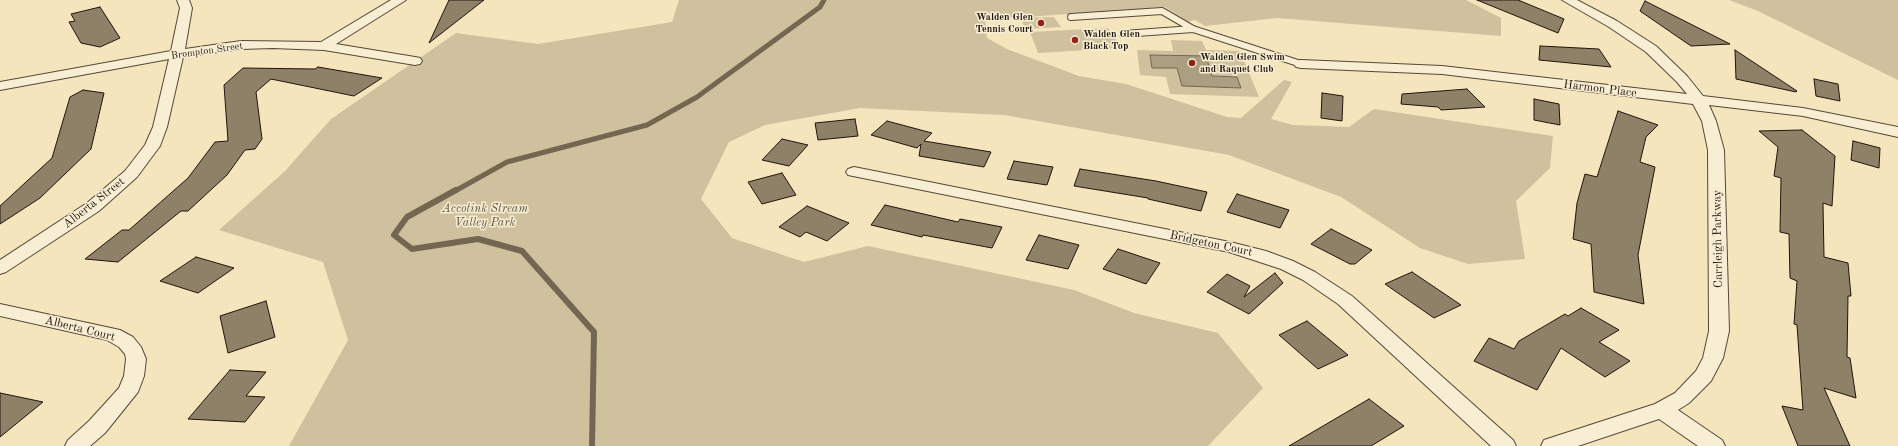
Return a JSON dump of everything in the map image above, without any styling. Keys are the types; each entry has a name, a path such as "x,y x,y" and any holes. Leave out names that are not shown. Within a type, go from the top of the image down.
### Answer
{"street":[{"name":"Alberta Street","path":"0,268 93,207 119,186 139,164 152,146 160,127 177,54 186,8 182,0"},
{"path":"324,46 400,0"},
{"name":"Carrleigh Parkway","path":"1552,446 1662,410 1682,398 1704,376 1714,358 1719,331 1716,150 1709,121 1699,100 1682,78 1651,49 1613,24 1568,0"},
{"name":"Brompton Street","path":"0,86 177,54 241,45 285,44 324,46 415,61"},
{"name":"Harmon Place","path":"1301,64 1442,70 1826,116 1898,132"},
{"name":"Bridgeton Court","path":"854,172 1230,247 1260,255 1287,265 1309,276 1345,300 1505,446"},
{"name":"Alberta Court","path":"0,310 114,335 126,342 134,352 136,359 134,376 128,392 97,427 76,446"},
{"path":"1662,410 1714,446"}],"lane":[{"path":"1071,17 1162,11 1193,28 1301,64"},
{"path":"1123,34 1193,28"}],"green space":[{"name":"Accotink Stream Valley Park","path":"679,0 1466,0 1501,18 1501,36 1277,18 1205,26 1195,20 1188,22 1165,7 985,20 987,38 1007,49 1079,76 1126,84 1227,117 1241,118 1284,80 1292,82 1271,119 1293,125 1349,127 1374,109 1553,136 1550,168 1516,201 1525,259 1468,264 1420,248 1341,197 1229,155 1004,115 860,108 765,125 729,142 701,199 732,238 804,262 868,246 1074,290 1134,313 1218,333 1263,388 1208,446 289,446 348,340 323,262 219,230 285,171 331,119 456,33 538,44 672,22"},
{"path":"1729,0 1898,0 1898,80 1758,11"},
{"name":"Walden Glen Tennis Court","path":"1054,17 1061,27 1025,29 1021,18"},
{"name":"Walden Glen Black Top","path":"1108,28 1122,48 1038,53 1030,32"},
{"name":"Walden Glen Swim and Raquet Club","path":"1171,40 1202,41 1206,50 1240,51 1259,97 1170,94 1166,77 1140,75 1137,50 1173,51"}],"shaded area":[{"path":"1150,55 1206,56 1212,76 1237,77 1241,88 1182,86 1177,68 1152,68"}],"building":[{"path":"449,0 484,0 429,43"},
{"path":"1477,0 1518,0 1564,19 1558,33"},
{"path":"1645,1 1730,44 1691,46 1640,11"},
{"path":"100,7 120,38 100,47 81,43 69,22 75,21 71,14"},
{"path":"1540,46 1599,49 1611,67 1539,60"},
{"path":"1735,50 1797,91 1736,79"},
{"path":"318,67 382,78 354,96 271,79 256,92 262,139 255,149 245,150 227,175 188,211 181,211 118,262 85,259 122,230 129,230 188,178 215,142 228,141 224,85 243,68 315,69"},
{"path":"1814,79 1838,84 1840,101 1816,96"},
{"path":"1467,89 1485,107 1441,110 1438,107 1401,104 1402,94"},
{"path":"83,90 104,93 91,149 40,198 0,224 0,206 52,158 70,97"},
{"path":"1322,93 1343,96 1342,121 1321,118"},
{"path":"1534,99 1559,104 1560,125 1534,120"},
{"path":"1618,111 1658,125 1646,137 1640,162 1655,167 1638,255 1644,304 1594,292 1591,244 1573,239 1577,203 1585,174 1597,177"},
{"path":"855,119 858,136 818,140 815,123"},
{"path":"887,121 932,133 924,141 991,152 984,167 919,156 921,144 917,148 871,135"},
{"path":"1802,130 1835,156 1832,206 1823,203 1824,257 1848,263 1851,296 1848,296 1847,357 1850,358 1856,398 1824,388 1850,446 1798,446 1782,406 1803,410 1797,325 1794,324 1797,281 1790,278 1789,234 1780,232 1781,178 1774,176 1778,147 1759,131"},
{"path":"782,139 808,145 789,166 762,160"},
{"path":"1853,141 1880,148 1879,168 1851,160"},
{"path":"1014,161 1053,167 1047,185 1007,179"},
{"path":"1080,169 1156,181 1207,192 1201,211 1148,198 1074,186"},
{"path":"782,173 796,195 762,204 748,182"},
{"path":"1237,194 1289,210 1280,228 1227,212"},
{"path":"885,205 958,222 960,219 1002,227 992,248 923,235 922,237 871,225"},
{"path":"807,206 849,223 827,241 806,232 800,237 779,227"},
{"path":"1331,229 1372,250 1355,264 1350,264 1311,244"},
{"path":"1039,235 1079,245 1068,269 1026,260"},
{"path":"1118,249 1160,263 1146,284 1103,269"},
{"path":"196,257 234,268 198,293 160,281"},
{"path":"1412,272 1461,305 1434,318 1385,284"},
{"path":"1275,273 1283,283 1249,314 1207,292 1227,274 1250,286 1244,297"},
{"path":"266,301 275,337 228,353 220,316"},
{"path":"1581,308 1619,330 1599,342 1630,361 1605,377 1561,348 1537,390 1474,361 1489,338 1514,349 1519,341 1565,314 1568,316"},
{"path":"1307,321 1348,355 1318,369 1279,335"},
{"path":"230,370 266,372 246,396 265,397 245,422 188,419"},
{"path":"0,393 43,402 0,437"},
{"path":"1369,399 1404,426 1371,446 1289,446"}],"waterway":[{"path":"455,191 507,162 647,125 697,97 820,7 824,0"},
{"path":"456,190 407,217 394,235 412,249 478,239 522,251 594,332 592,446"}],"place":[{"name":"Walden Glen Tennis Court","path":"1041,23"},
{"name":"Walden Glen Black Top","path":"1075,40"},
{"name":"Walden Glen Swim and Raquet Club","path":"1192,63"}]}
